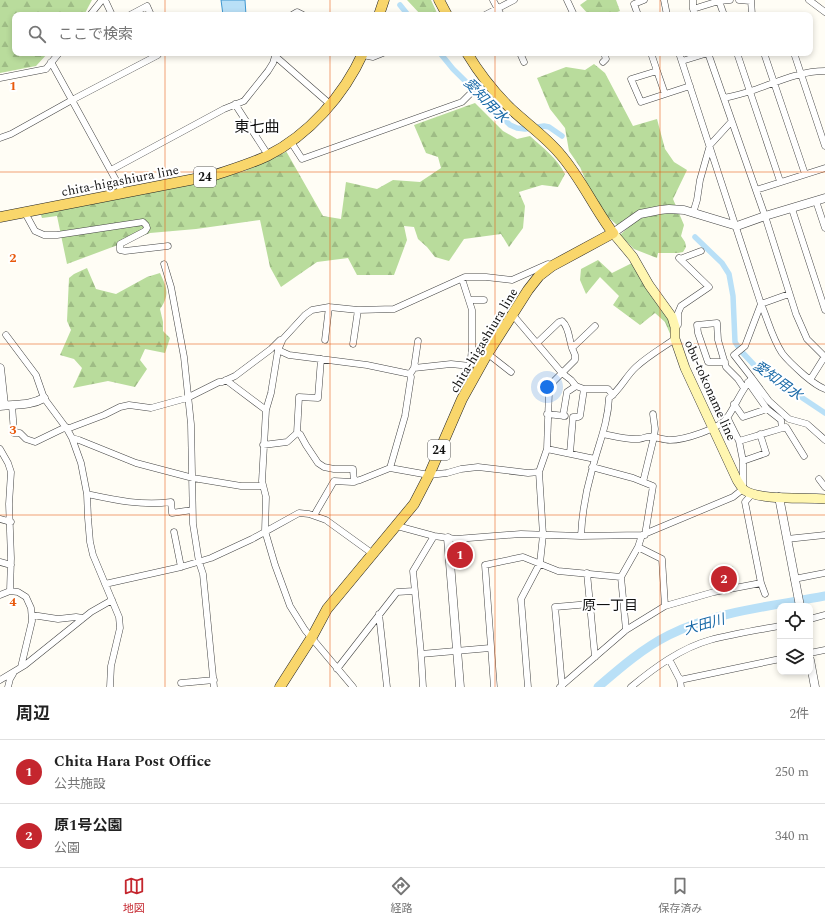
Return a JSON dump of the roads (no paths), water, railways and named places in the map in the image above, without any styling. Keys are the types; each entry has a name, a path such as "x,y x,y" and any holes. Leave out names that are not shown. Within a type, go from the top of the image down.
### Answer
{"main road":[{"path":"380,12 384,0"},
{"path":"439,0 445,12"},
{"name":"chita-higashiura line","path":"0,217 215,175 248,164 291,142 331,105 356,70 362,56"},
{"path":"469,56 493,89 509,107 553,146 570,166 613,233"},
{"name":"chita-higashiura line","path":"280,687 312,637 327,609 414,504 429,475 462,399 512,314 531,286 539,276 552,266 613,233"},
{"name":"obu-tokoname line","path":"613,233 634,257 649,285 672,317 675,327 675,339 685,368 737,480 743,489"},
{"path":"743,489 752,494 824,501"}],"street":[{"path":"92,12 102,0"},
{"path":"105,0 111,12"},
{"path":"493,0 500,12"},
{"path":"492,12 514,0"},
{"path":"566,0 572,12"},
{"path":"637,12 634,4 644,0"},
{"path":"664,0 666,12"},
{"path":"693,0 694,12 719,1 730,0"},
{"path":"740,0 751,0 752,12"},
{"path":"809,0 825,12"},
{"path":"719,1 723,12"},
{"path":"136,12 148,6 151,12"},
{"path":"0,78 46,68 56,56"},
{"path":"0,138 11,134 156,56"},
{"path":"111,170 235,104 244,101 268,71 276,56"},
{"path":"277,56 331,105"},
{"path":"521,56 524,62"},
{"path":"603,62 606,59 605,56"},
{"path":"652,56 665,94"},
{"path":"680,56 761,304 776,340 782,353 793,365 819,387 825,389"},
{"path":"682,61 698,56"},
{"path":"709,56 765,216 789,294 804,334 814,347 825,357 810,380"},
{"path":"738,56 780,181"},
{"path":"765,56 805,174"},
{"path":"795,56 825,146"},
{"path":"51,62 123,193"},
{"path":"657,71 631,80 641,102 690,86"},
{"path":"724,98 750,92 774,82 801,74 814,71 825,71"},
{"path":"291,142 302,159 462,102 470,94"},
{"path":"235,104 268,155"},
{"path":"693,213 698,200 700,180 710,145 731,122"},
{"path":"756,190 780,181 825,168"},
{"path":"613,233 640,214 650,211 676,209 736,226 825,198"},
{"path":"816,201 825,228"},
{"path":"792,209 825,310"},
{"path":"24,212 35,231 44,235 57,235 144,222 147,228 146,231 120,244 120,250 125,251 168,246"},
{"path":"675,327 678,325 678,313 681,306 709,287 680,258 701,251"},
{"path":"164,264 172,287 182,343 192,443 191,476 193,524 199,562 203,574 214,687"},
{"path":"0,368 5,406 14,433 20,433 26,439 35,442 66,428 104,415 120,407 129,405 151,408 187,398 219,382 235,376 271,350 305,315 312,310 328,307 358,310 394,309 462,279 478,276 512,280 548,264 552,266"},
{"path":"414,368 451,364 470,366 472,349 472,310 462,279"},
{"path":"782,428 781,420 767,409 734,356 745,346 761,304 789,294"},
{"path":"469,300 484,300"},
{"path":"325,340 328,307"},
{"path":"353,344 358,310"},
{"path":"512,314 562,373 576,386 584,389 608,389 614,395"},
{"path":"528,687 522,599 540,563 543,535 539,472 547,449 548,395 554,381 575,360 570,339 562,321 559,322 537,343"},
{"path":"725,362 708,362 698,333 698,325 717,323 718,340 725,358 726,367 738,379 744,388"},
{"path":"572,348 595,326"},
{"path":"6,335 36,375 44,398 72,438 81,464 87,494 90,542 93,555 119,617 120,628 111,666 110,687"},
{"path":"581,536 586,497 592,467 608,414 609,398 614,395 636,366 675,339"},
{"path":"282,340 278,350 271,393 266,410 262,481 266,497 265,531 275,565 290,606 312,637 353,687"},
{"path":"390,468 405,416 411,377 410,374 414,368 418,341"},
{"path":"472,349 487,355 511,372"},
{"path":"278,350 289,355 367,365 410,374"},
{"path":"321,359 318,398 299,397 298,433 300,434 313,458 318,463 324,466 340,469 353,469 354,482"},
{"path":"226,380 266,410"},
{"path":"603,434 627,438 640,438 646,436 670,440 692,436 724,422 750,380"},
{"path":"750,380 769,401 789,419 807,424 825,440"},
{"path":"563,416 567,392 576,386"},
{"path":"547,414 573,417 580,416 584,389"},
{"path":"5,406 31,403 44,398"},
{"path":"734,404 743,417 767,409"},
{"path":"643,482 654,437 654,414"},
{"path":"570,453 573,417"},
{"path":"397,526 434,536 448,538 521,534 581,536 643,535 733,497 743,489 743,461 739,441 727,417"},
{"path":"739,441 786,427 804,456"},
{"path":"263,445 287,442 298,433"},
{"path":"743,461 766,453 760,434"},
{"path":"72,438 136,463 191,476 193,478 241,486 263,486"},
{"path":"0,449 8,462 11,472 9,504 11,565 10,591"},
{"path":"547,449 595,459"},
{"path":"592,467 634,478 652,486 643,535 621,577 626,630"},
{"path":"316,516 316,512 334,481 354,482 390,468 429,475 470,468 528,473 539,472"},
{"path":"339,482 340,469"},
{"path":"819,479 825,488"},
{"path":"87,494 122,502 153,504 171,502 172,513 192,510"},
{"path":"745,502 752,494"},
{"path":"733,497 745,502"},
{"path":"779,497 800,602"},
{"path":"745,502 761,583 765,594"},
{"path":"105,584 181,567 211,558 298,513 316,516 333,524 373,554"},
{"path":"0,519 10,522"},
{"path":"174,532 181,567"},
{"path":"787,539 825,535"},
{"path":"423,687 413,571 434,536"},
{"path":"448,538 460,687"},
{"path":"638,547 662,559 665,606"},
{"path":"494,687 485,565 523,558 540,563 558,571 621,577"},
{"path":"0,562 11,565"},
{"path":"587,573 595,657"},
{"path":"794,578 825,573"},
{"path":"561,686 626,630 665,606 714,592 761,583"},
{"path":"0,595 10,591 18,592 26,597 31,608 32,621 21,667"},
{"path":"337,669 397,592 414,591"},
{"path":"0,680 21,667 91,612 112,600"},
{"path":"561,686 555,607 590,604"},
{"path":"379,614 386,687"},
{"path":"813,618 825,615"},
{"path":"32,616 58,619 76,617 83,618"},
{"path":"631,687 669,659 709,640 777,627"},
{"path":"421,654 490,648"},
{"path":"813,652 825,650"},
{"path":"669,659 681,684 777,660"},
{"path":"8,687 14,672"},
{"path":"813,675 815,687"},
{"path":"181,683 214,680"}],"water":[{"path":"221,0 245,0 246,12 223,12"}],"waterway":[{"name":"愛知用水","path":"400,5 406,12"},
{"name":"愛知用水","path":"442,56 453,69 510,125 525,129 544,126 549,127 562,136"},
{"name":"愛知用水","path":"695,237 722,263 729,274 733,296 735,342 741,351 756,367 825,413"},
{"name":"大田川","path":"598,687 641,652 659,640 687,627 706,620 746,610 825,596"}],"place":[{"name":"Chita Hara Post Office","path":"460,555"},
{"name":"原1号公園","path":"724,579"}],"district":[{"name":"東七曲","path":"257,127"},
{"name":"原一丁目","path":"610,605"}]}
